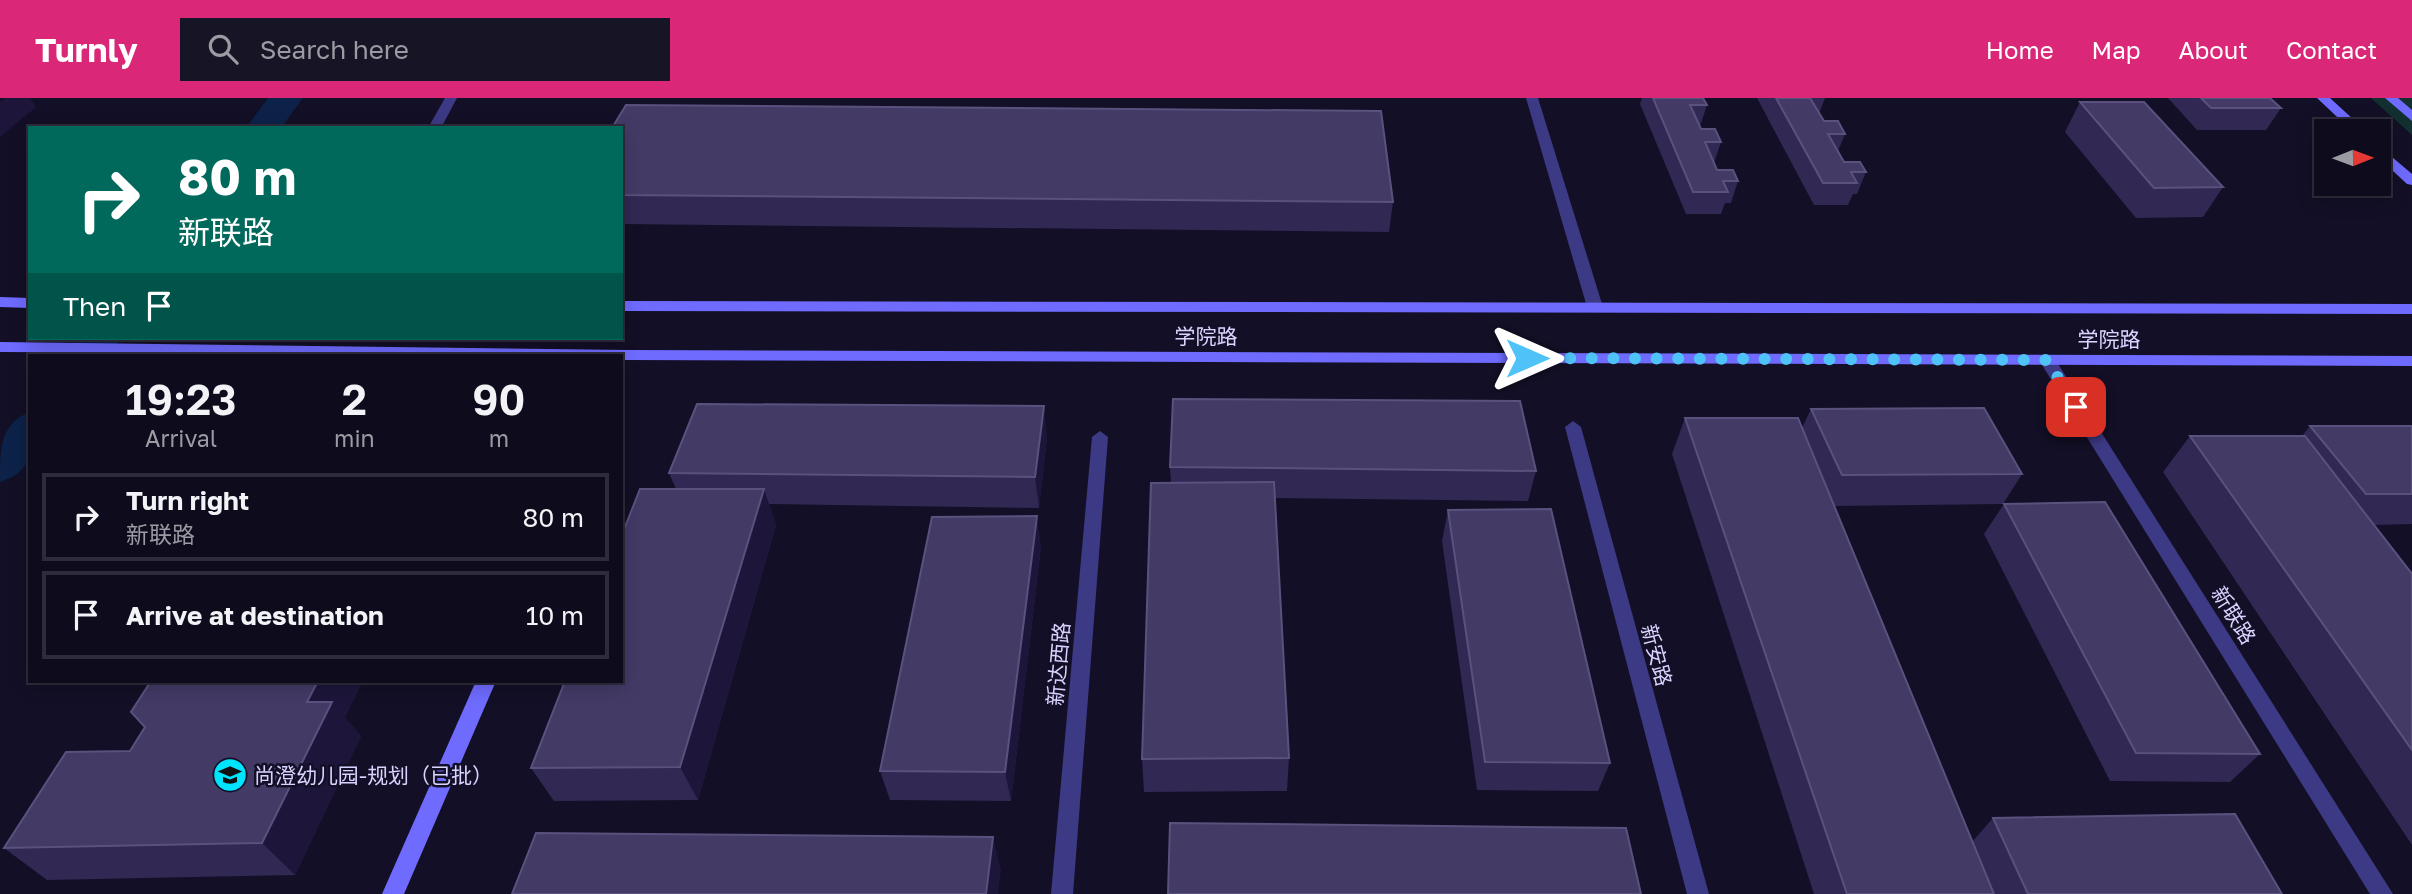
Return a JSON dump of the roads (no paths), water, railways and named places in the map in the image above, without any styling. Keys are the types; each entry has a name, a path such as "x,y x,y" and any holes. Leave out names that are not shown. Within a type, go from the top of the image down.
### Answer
{"main road":[{"path":"2323,98 2346,119"},
{"path":"2391,98 2412,117"},
{"path":"2391,161 2412,181"},
{"path":"0,302 28,303"},
{"name":"学院路","path":"623,306 2412,309"},
{"name":"学院路","path":"0,347 316,354"},
{"name":"学院路","path":"624,362 2412,361"},
{"path":"393,894 485,683"}],"street":[{"path":"435,126 451,98"},
{"path":"1532,98 1595,307"},
{"name":"新联路","path":"2047,360 2382,894"},
{"name":"新安路","path":"1573,427 1698,894"},
{"name":"新达西路","path":"1062,894 1100,437"}],"waterway":[{"path":"265,126 286,98"},
{"path":"88,354 98,340"},
{"path":"0,465 28,430"}],"place":[{"name":"尚澄幼儿园-规划（已批）","path":"230,775"}]}
